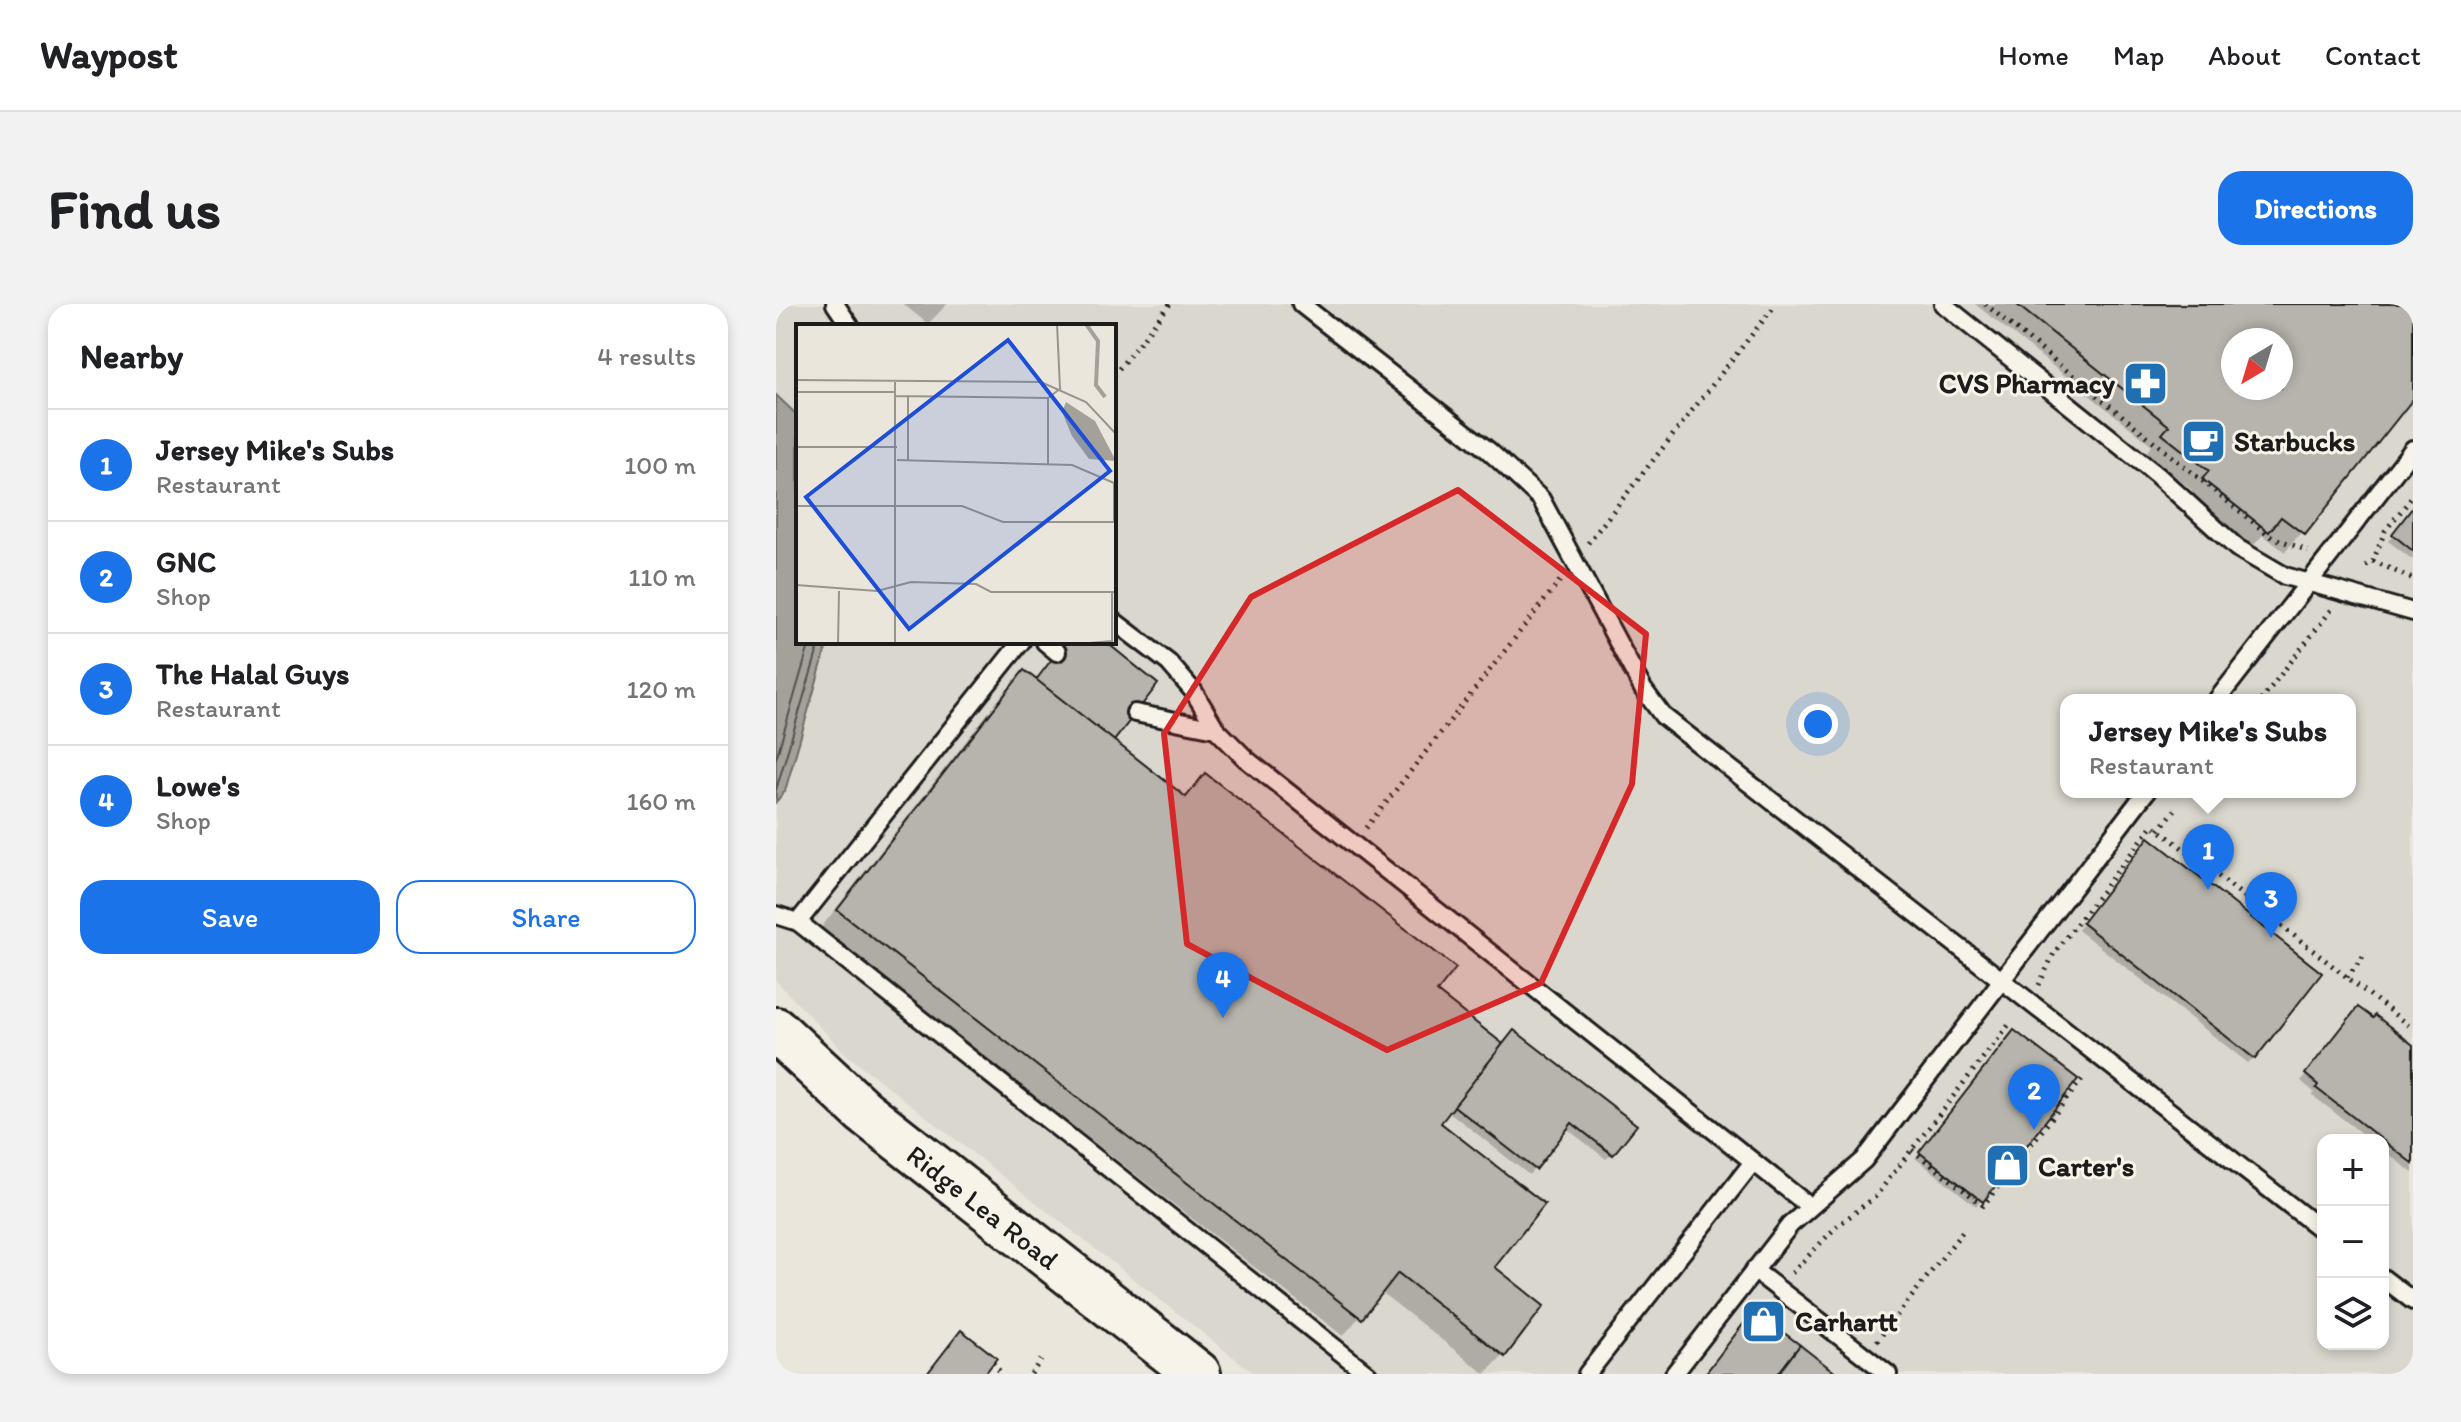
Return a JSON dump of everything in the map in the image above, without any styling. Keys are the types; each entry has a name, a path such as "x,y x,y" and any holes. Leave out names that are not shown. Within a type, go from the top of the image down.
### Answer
{"street":[{"name":"Ridge Lea Road","path":"776,1030 863,1111 1198,1374"}],"lane":[{"path":"835,304 849,324"},
{"path":"1301,304 1489,451 1541,499 1643,689 1663,716 2317,1226"},
{"path":"1943,304 2157,475 2237,548 2285,576 2413,612"},
{"path":"2222,694 2413,449"},
{"path":"1116,623 1169,663 1194,692 1216,729 1246,759 1809,1206"},
{"path":"798,922 1019,644"},
{"path":"1135,713 1216,729"},
{"path":"1674,1374 1754,1270 1809,1206 1864,1160 2141,798"},
{"path":"776,915 798,922 1368,1374"},
{"path":"1587,1374 1753,1162"},
{"path":"1754,1270 1888,1374"},
{"path":"2389,1283 2413,1301"}],"path":[{"path":"1116,372 1170,304"},
{"path":"1585,547 1776,304"},
{"path":"1985,304 2270,536 2313,552"},
{"path":"2366,566 2373,561 2385,531 2413,496"},
{"path":"2373,561 2413,579"},
{"path":"1365,829 1564,575"},
{"path":"2266,694 2333,608"},
{"path":"2159,830 2175,810"},
{"path":"2038,985 2054,953 2153,825 2413,1029"},
{"path":"2248,899 2265,877"},
{"path":"2347,977 2364,955"},
{"path":"1791,1273 1836,1227 1875,1197 2011,1022"},
{"path":"1912,1150 1983,1206 2083,1078"},
{"path":"1874,1345 1963,1231"},
{"path":"1031,1374 1041,1360"},
{"path":"993,1363 1002,1374"}],"highlighted area":[{"path":"1458,490 1646,634 1632,784 1541,983 1387,1050 1187,944 1164,734 1251,597"}],"shaded area":[{"path":"776,304 2413,304 2413,1374 1255,1374 846,1054 776,981"}],"water":[{"path":"776,395 796,414 796,644 827,644 785,791 776,802"}],"building":[{"path":"2016,304 2413,304 2413,399 2305,535 2281,517 2269,532 2202,479 2209,471 2162,434 2169,426"},
{"path":"2413,507 2413,551 2392,534"},
{"path":"1063,644 1108,644 1158,684 1114,741 1036,680"},
{"path":"1024,670 1186,797 1205,773 1456,968 1437,992 1503,1044 1441,1123 1545,1204 1495,1267 1544,1306 1505,1357 1398,1273 1362,1319 837,910"},
{"path":"2149,837 2322,973 2255,1059 2082,923"},
{"path":"2358,1007 2373,1018 2375,1015 2413,1045 2413,1164 2389,1145 2389,1134 2375,1134 2316,1088 2318,1085 2305,1074"},
{"path":"1514,1030 1637,1125 1613,1155 1572,1123 1536,1170 1454,1106"},
{"path":"2014,1030 2078,1079 1983,1202 1919,1152"},
{"path":"1754,1310 1800,1345 1778,1374 1705,1374"},
{"path":"961,1330 997,1358 985,1374 927,1374"},
{"path":"1800,1345 1837,1374 1778,1374"}],"place":[{"name":"CVS Pharmacy","path":"2146,383"},
{"name":"Starbucks","path":"2203,441"},
{"name":"Jersey Mike's Subs","path":"2208,890"},
{"name":"The Halal Guys","path":"2271,938"},
{"name":"Lowe's","path":"1223,1018"},
{"name":"GNC","path":"2034,1130"},
{"name":"Carter's","path":"2007,1166"},
{"name":"Carhartt","path":"1764,1321"}]}
